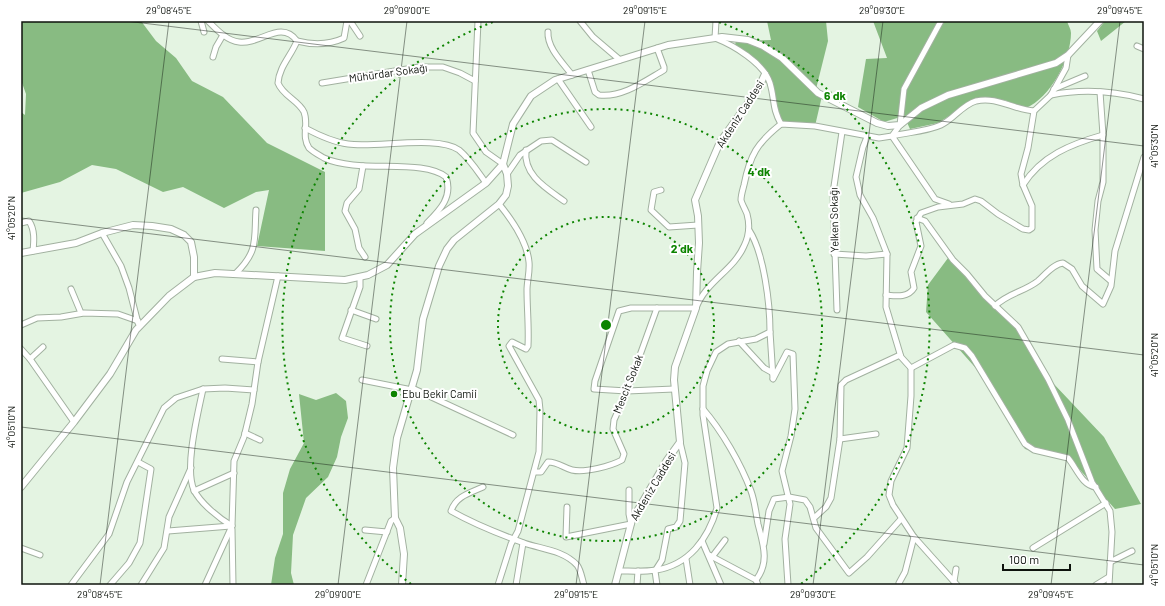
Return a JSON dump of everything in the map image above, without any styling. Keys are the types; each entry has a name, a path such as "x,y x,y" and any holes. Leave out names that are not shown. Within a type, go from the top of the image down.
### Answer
{"street":[{"path":"201,21 204,32"},
{"path":"208,21 223,35 238,42 255,41 275,32 284,31 292,34 297,41 311,45 337,42 344,38 348,21"},
{"path":"348,21 360,36"},
{"path":"402,585 404,554 400,528 395,518 393,468 397,438 417,370 424,319 443,257 454,240 499,204 506,194 507,174 503,164 486,152 473,133 478,21"},
{"path":"580,21 593,37 620,60"},
{"path":"715,38 716,21"},
{"path":"900,125 904,89 941,21"},
{"path":"892,136 900,125 921,108 940,99 1047,66 1068,55 1100,21"},
{"path":"548,32 547,38 552,48 572,75"},
{"path":"212,57 216,46 223,35"},
{"path":"415,234 486,183 503,164 513,124 521,109 531,96 558,80 657,48 715,38 733,37 755,42 782,58 813,90 872,121 883,125 900,125"},
{"path":"715,38 741,51 762,68 770,82 774,114 781,124"},
{"path":"21,487 74,422 110,374 138,324 169,296 194,277 215,273 236,273 345,280 368,275 387,264 437,212 446,200 449,193 446,178 439,172 432,169 345,165 318,155 310,149 305,141 304,114 301,109 285,95 278,83 281,68 290,56 297,41"},
{"path":"1137,46 1144,49"},
{"path":"588,70 595,92 599,95 611,95 627,90 664,70 657,48"},
{"path":"886,295 903,296 911,292 914,288 910,272 921,246 916,222 921,213 951,205 963,204 975,199 981,201 998,214 1024,229 1029,230 1032,228 1032,206 1023,186 1021,174 1028,148 1034,111 1051,95 1066,68 1068,55"},
{"name":"Mühürdar Sokağı","path":"322,83 419,67 443,67 460,72 475,81"},
{"name":"Akdeniz Caddesi","path":"616,585 631,524 639,506 680,442 674,389 675,367 696,308 696,272 700,244 694,200 720,142 758,89 765,74"},
{"path":"1054,89 1085,76"},
{"path":"558,80 591,127"},
{"path":"1051,95 1068,92 1100,92 1144,99"},
{"path":"1100,92 1103,135 1103,182 1096,212 1095,260 1097,269 1111,281"},
{"path":"674,389 594,389 595,381 620,310 631,308 696,308 700,297 708,287 736,259 744,247 749,230 747,215 741,200 754,151 764,138 781,124 815,126 867,137 879,138 915,132 942,125 965,107 976,101 1003,102 1025,111 1034,111"},
{"path":"305,128 333,141 346,144 369,146 424,142 446,144 458,150 466,157 486,183"},
{"name":"Yelken Sokağı","path":"837,310 833,187 842,132"},
{"path":"1023,186 1033,172 1060,150 1078,142 1103,135"},
{"path":"892,136 935,199 951,205"},
{"path":"867,137 863,147 856,177 860,195 873,218 887,254 886,308 900,355 911,368 911,396 907,448 890,480 888,490 890,500 914,537 956,583"},
{"path":"507,174 526,150 541,141 552,140 586,162"},
{"path":"526,150 525,160 531,173 543,186 564,202"},
{"path":"995,306 1006,296 1024,290 1037,282 1060,263 1069,266 1082,286 1103,304 1111,281 1113,260 1132,190 1144,157"},
{"path":"363,166 359,189 347,203 345,211 355,228 359,248 365,257"},
{"path":"661,190 654,192 651,210 669,227 698,225"},
{"path":"498,585 518,531 539,452 540,405 533,387 517,362 509,344 512,342 524,349 528,346 527,288 529,263 524,244 499,204"},
{"path":"236,273 244,266 254,248 256,237 256,210"},
{"path":"917,218 925,221 953,260 995,306 1018,327 1037,359 1068,420 1082,460 1111,515 1112,532 1109,585"},
{"path":"21,223 28,222 30,224 34,237 33,251"},
{"path":"21,253 76,243 102,233 133,225 171,229 184,235 191,242 194,257 194,277"},
{"path":"749,230 755,239 763,266 773,379 787,352 793,354 795,409 791,436 782,472 790,504 786,521 785,544 788,585"},
{"path":"102,233 121,266 130,288 138,324"},
{"path":"834,254 866,256 887,254"},
{"path":"233,585 232,526 234,461 245,433 258,362 278,276"},
{"path":"360,277 360,287 342,338 367,346"},
{"path":"71,289 81,313"},
{"name":"Mescit Sokak","path":"534,472 541,472 548,462 555,463 572,470 582,471 622,460 624,454 613,424 657,308"},
{"path":"351,310 376,319"},
{"path":"21,325 37,318 81,313 118,314 138,324"},
{"path":"619,571 655,571 680,563 693,554 702,541 714,518 717,508 711,477 703,409 703,386 711,360 716,352 728,344 756,339 770,332"},
{"path":"739,341 764,368 773,373"},
{"path":"911,368 954,345 965,348 982,371 1025,444 1034,450 1066,456 1088,485 1096,487"},
{"path":"30,359 43,347"},
{"path":"21,349 30,359 74,422"},
{"path":"814,518 830,501 840,439 840,385 846,380 900,355"},
{"path":"222,359 258,362"},
{"path":"362,380 412,389 514,435"},
{"path":"71,585 90,556 109,534 126,482 138,462 164,408 176,398 203,390 225,388 254,390"},
{"path":"203,390 192,444 194,491 217,517 232,526"},
{"path":"703,409 715,423 751,492 764,544 765,559 757,582 710,556"},
{"path":"245,433 260,440"},
{"path":"840,439 876,434"},
{"path":"657,585 655,571 662,560 668,529 676,527 680,521 685,463 680,442"},
{"path":"110,585 129,563 140,543 151,469 138,462"},
{"path":"141,585 164,548 169,518 192,465"},
{"path":"194,491 234,473"},
{"path":"483,487 458,499 451,511 466,520 523,543 546,548 567,558 577,566 584,585"},
{"path":"567,506 566,536 631,524 629,514 629,490"},
{"path":"764,544 767,518 774,499 789,497 806,500 814,518 816,528 849,573 867,557 901,519"},
{"path":"1033,548 1106,503"},
{"path":"366,585 391,521 395,518"},
{"path":"168,531 232,526"},
{"path":"205,585 232,526"},
{"path":"365,530 387,532"},
{"path":"898,583 905,572 914,537"},
{"path":"710,556 725,540"},
{"path":"702,541 710,556 721,585"},
{"path":"516,585 523,543"},
{"path":"21,548 40,555"},
{"path":"1110,562 1132,551"},
{"path":"686,559 690,585"},
{"path":"956,569 956,583"},
{"path":"637,585 638,571"},
{"path":"1096,585 1109,577"}],"green space":[{"path":"21,21 141,21 156,41 176,58 192,81 223,97 267,143 325,172 325,251 257,246 269,190 256,192 224,208 183,187 163,192 116,169 92,165 60,182 21,193 21,112 25,115 26,94 21,80"},
{"path":"767,21 826,21 828,41 816,89 822,96 815,126 781,124 773,100 769,73 735,45 736,41 771,40"},
{"path":"873,21 1067,21 1071,33 1067,54 1058,76 1051,87 1035,103 1026,108 1004,100 976,99 938,123 910,129 904,116 884,122 858,107 866,59 887,58"},
{"path":"1105,21 1126,21 1101,41 1097,31"},
{"path":"948,258 1013,319 1052,382 1104,437 1141,504 1115,509 1072,461 1025,449 981,374 926,312 928,285"},
{"path":"336,393 346,401 348,418 341,437 337,457 328,477 306,498 293,535 291,573 294,585 271,585 275,558 283,534 283,493 290,469 304,443 299,394 316,400"}],"place":[{"name":"Ebu Bekir Camii","path":"394,394"}]}
